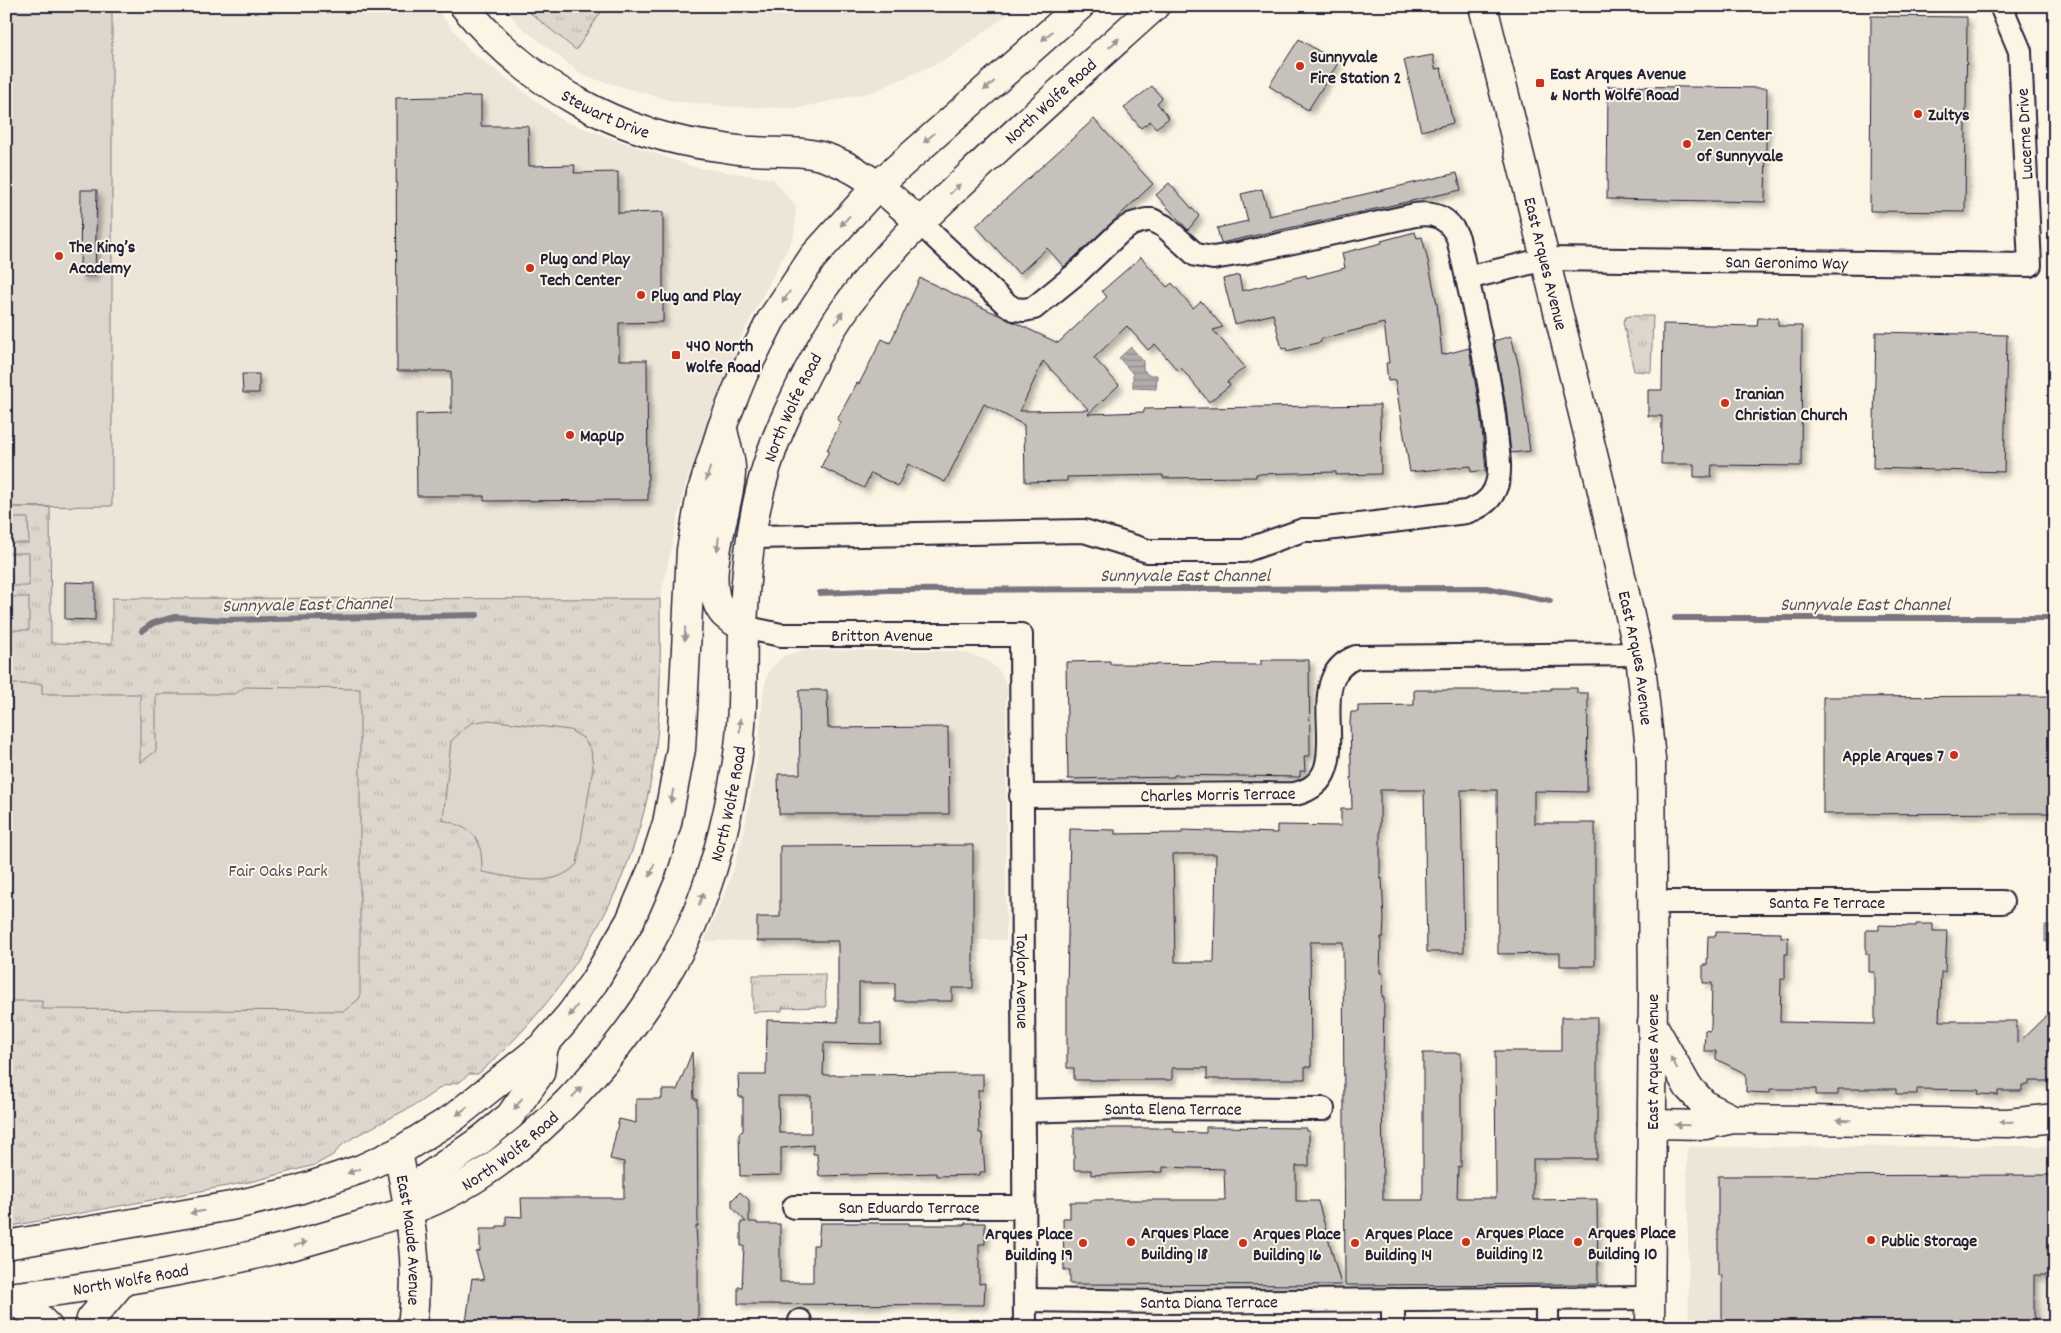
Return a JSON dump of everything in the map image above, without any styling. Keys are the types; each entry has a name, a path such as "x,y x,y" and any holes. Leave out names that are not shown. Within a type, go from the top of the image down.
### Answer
{"main road":[{"name":"Stewart Drive","path":"464,6 485,32 529,69 576,102 592,110 632,128 671,139 753,151 807,152 834,160 848,166 878,185 920,222"},
{"path":"6,1245 231,1206 298,1190 361,1169 398,1152 453,1118 544,1045 570,1016 594,982 630,922 652,870 667,823 681,749 686,614 691,550 701,494 722,427 743,375 771,320 813,257 878,185 1080,6"},
{"name":"North Wolfe Road","path":"7,1297 67,1292 290,1247 410,1210 445,1196 486,1170 537,1131 579,1090 635,1022 682,944 693,923 716,857 723,833 738,757 743,627 751,537 767,465 781,426 813,360 846,306 883,261 920,222 1154,6"},
{"name":"East Arques Avenue","path":"1483,6 1617,552 1639,654 1651,758 1653,902 1650,1327"},
{"path":"722,427 731,466 730,480 719,528 713,583 716,599 724,613 743,627"},
{"path":"1652,1023 1688,1087 1705,1105 1733,1119"},
{"path":"410,1210 414,1193 423,1180 482,1139 510,1116 540,1072 544,1045"},
{"path":"1652,1124 1705,1125 1733,1119 2008,1123 2055,1118"},
{"name":"East Maude Avenue","path":"398,1152 410,1210 415,1252 415,1296 412,1327"},
{"path":"89,1327 91,1319 123,1281"},
{"path":"7,1297 34,1314 48,1327"}],"street":[{"name":"Lucerne Drive","path":"2001,6 2020,51 2030,266"},
{"path":"751,537 1084,531 1148,551 1244,551 1303,530 1318,530 1474,510 1490,498 1496,488 1499,462 1485,360 1455,230 1438,215 1415,215 1243,253 1207,258 1202,258 1192,252 1164,226 1152,220 1146,220 1132,224 1120,232 1077,274 1042,303 1034,308 1024,310 1014,309 1004,303 920,222"},
{"name":"San Geronimo Way","path":"1467,278 1546,259 2030,266"},
{"name":"Britton Avenue","path":"743,627 781,635 1021,635"},
{"name":"Taylor Avenue","path":"1021,635 1025,1327"},
{"name":"Charles Morris Terrace","path":"1021,796 1295,794 1307,791 1316,784 1325,772 1329,757 1329,695 1331,682 1336,670 1342,664 1356,657 1639,654"},
{"name":"Santa Fe Terrace","path":"1653,902 2002,902"},
{"name":"Santa Elena Terrace","path":"1023,1111 1122,1108 1322,1109"},
{"name":"San Eduardo Terrace","path":"794,1208 1023,1207"},
{"name":"Santa Diana Terrace","path":"1025,1300 1168,1302 1651,1298"},
{"path":"1547,1299 1547,1327"},
{"path":"1392,1300 1393,1327"}],"shaded area":[{"path":"6,6 434,6 470,51 563,121 693,167 773,179 796,207 794,236 744,331 685,486 660,599 112,598 112,644 6,643"},
{"path":"502,6 1019,6 949,58 872,92 799,108 733,107 672,101 584,76 520,26"},
{"path":"1131,347 1143,361 1143,369 1148,375 1157,375 1156,389 1133,388 1133,374 1119,358"},
{"path":"803,650 958,651 987,660 1000,672 1006,684 1008,697 1006,697 1006,940 705,941 731,878 744,832 758,755 763,695 767,677 770,669 784,656"},
{"path":"2045,925 2055,925 2055,942 2045,942"},
{"name":"Public Storage","path":"2055,1146 2055,1327 1689,1327 1687,1153 1689,1147"}],"green space":[{"name":"The King’s Academy","path":"6,6 112,6 112,506 6,507"},
{"path":"522,6 603,6 576,50"},
{"path":"1653,316 1651,372 1634,371 1623,322 1626,317"},
{"name":"Fair Oaks Park","path":"6,507 50,507 51,643 112,644 112,598 660,599 659,716 655,754 647,801 634,846 617,889 596,930 571,970 543,1007 512,1042 478,1074 469,1074 460,1082 443,1086 417,1104 354,1137 342,1145 333,1155 315,1165 254,1181 6,1227"},
{"path":"6,518 28,518 29,543 6,543"},
{"path":"6,553 29,553 29,586 6,586"},
{"path":"6,597 29,597 29,630 6,630"},
{"path":"6,684 42,684 42,694 140,694 140,763 156,751 156,694 235,694 245,687 360,689 360,998 344,1011 42,1009 42,1001 6,1001"},
{"path":"489,720 570,730 583,738 591,750 593,768 577,864 567,872 544,880 532,880 482,872 481,851 475,837 463,827 443,820 451,741 471,723"},
{"path":"825,974 826,1007 782,1008 782,1011 753,1012 753,975"}],"building":[{"name":"Zultys","path":"1871,16 1967,17 1965,212 1870,211"},
{"path":"1299,39 1338,63 1308,110 1269,86"},
{"path":"1433,55 1435,69 1441,68 1453,123 1421,131 1404,60"},
{"path":"1152,86 1162,98 1157,103 1169,118 1156,128 1150,121 1141,128 1124,108"},
{"name":"Zen Center of Sunnyvale","path":"1608,86 1767,88 1765,202 1607,199"},
{"name":"Plug and Play Tech Center","path":"481,96 481,126 528,126 529,166 575,165 574,173 618,172 618,213 663,212 663,322 619,323 619,360 647,360 648,500 484,501 484,496 417,496 416,414 451,413 451,371 397,371 396,98"},
{"path":"1094,119 1153,184 1064,267 1047,248 1019,274 976,226"},
{"path":"1457,173 1461,190 1221,243 1217,228 1248,221 1241,194 1262,189 1269,216"},
{"path":"1169,183 1199,216 1188,230 1156,195"},
{"path":"81,190 97,190 95,276 80,276"},
{"path":"1415,232 1417,238 1422,237 1428,261 1437,304 1442,355 1469,348 1480,410 1486,470 1471,472 1471,466 1410,472 1395,380 1388,381 1386,363 1389,363 1384,323 1321,339 1321,342 1287,351 1286,348 1282,349 1273,314 1235,324 1223,279 1239,275 1242,291 1306,275 1307,278 1345,268 1342,253"},
{"path":"1141,257 1167,287 1172,283 1193,308 1201,301 1223,327 1213,330 1245,367 1227,382 1230,385 1209,402 1181,368 1178,371 1155,344 1148,350 1127,326 1094,358 1119,385 1088,414 1144,412 1144,409 1380,405 1381,474 1336,475 1336,472 1256,474 1256,477 1163,478 1163,475 1067,477 1067,481 1025,482 1024,425 984,404 945,482 908,464 898,486 871,473 864,488 821,467 841,422 837,420 857,383 859,384 882,339 890,343 920,278 1058,343 1107,297 1102,291","holes":["1043,361 1089,410 1020,411"]},
{"name":"Iranian Christian Church","path":"1758,318 1778,318 1778,326 1802,326 1801,466 1712,465 1711,477 1694,477 1694,464 1661,464 1662,416 1648,416 1648,390 1662,390 1663,324 1757,326"},
{"path":"1876,332 2007,335 2004,472 1873,468"},
{"path":"1511,336 1519,367 1530,451 1511,453 1506,406 1494,341"},
{"path":"242,374 259,374 259,393 243,393"},
{"path":"65,582 95,583 95,620 65,619"},
{"path":"1261,660 1309,660 1310,756 1304,756 1305,771 1300,771 1300,777 1174,775 1174,777 1068,779 1066,662 1110,661 1110,664 1261,665"},
{"path":"1551,688 1577,688 1577,693 1588,693 1587,792 1534,791 1534,823 1595,823 1595,966 1560,966 1560,953 1498,954 1497,790 1461,790 1464,952 1427,952 1424,790 1380,790 1380,879 1382,878 1384,920 1383,937 1381,937 1380,973 1383,973 1382,997 1384,997 1382,1063 1383,1200 1423,1200 1423,1053 1461,1053 1461,1167 1458,1167 1457,1198 1496,1198 1495,1051 1561,1051 1561,1017 1597,1017 1597,1159 1533,1159 1533,1200 1597,1199 1598,1284 1345,1285 1343,942 1310,942 1311,1067 1305,1067 1305,1079 1207,1079 1207,1068 1172,1068 1172,1080 1074,1080 1074,1068 1067,1068 1070,829 1115,830 1115,834 1182,833 1182,830 1277,833 1277,825 1341,826 1341,809 1352,809 1350,722 1351,712 1358,712 1358,706 1414,705 1414,690 1551,690","holes":["1173,854 1216,854 1214,962 1175,962"]},
{"path":"799,690 827,690 828,728 948,727 949,814 779,814 778,774 800,774"},
{"path":"2055,696 2055,813 1823,814 1823,697"},
{"path":"973,845 973,988 952,988 952,1001 895,1001 895,983 859,983 859,1023 881,1023 881,1044 824,1043 823,1075 983,1074 983,1090 978,1090 979,1133 982,1133 985,1172 980,1172 980,1175 936,1176 936,1173 819,1176 817,1154 813,1154 813,1145 781,1148 781,1175 740,1176 739,1133 743,1131 743,1097 739,1097 738,1075 766,1075 767,1020 838,1022 838,941 757,941 757,917 780,917 780,846","holes":["778,1096 811,1096 811,1133 779,1133"]},
{"path":"1916,924 1933,924 1933,931 1947,931 1945,972 1941,972 1939,1021 2017,1021 2017,1044 2055,1007 2053,1081 2029,1081 2029,1085 2022,1085 2022,1091 1998,1091 1998,1095 1978,1094 1979,1090 1917,1089 1917,1094 1896,1094 1896,1089 1838,1089 1838,1095 1816,1095 1816,1089 1770,1089 1770,1093 1746,1092 1746,1074 1716,1059 1716,1051 1704,1051 1705,1030 1710,1031 1711,1027 1712,983 1703,983 1703,965 1707,965 1708,936 1716,936 1716,932 1781,933 1781,937 1788,937 1788,954 1785,954 1785,979 1781,979 1780,1022 1875,1024 1875,972 1869,972 1869,954 1866,954 1866,930 1879,930 1879,925 1916,926"},
{"path":"692,1052 694,1099 697,1099 698,1226 696,1226 698,1327 475,1327 475,1324 466,1323 472,1278 484,1280 476,1252 480,1251 480,1229 497,1229 497,1226 506,1226 506,1216 522,1217 521,1198 624,1198 624,1162 610,1159 619,1119 636,1123 636,1099 662,1099 662,1090 677,1090"},
{"path":"1206,1127 1306,1128 1306,1131 1309,1131 1309,1166 1296,1166 1296,1201 1318,1201 1341,1285 1070,1284 1070,1270 1064,1270 1063,1218 1070,1218 1070,1202 1091,1202 1091,1200 1225,1200 1224,1169 1163,1167 1163,1172 1091,1175 1091,1170 1074,1170 1074,1128 1173,1128 1174,1132 1206,1133"},
{"name":"Public Storage","path":"2055,1175 2055,1275 2034,1275 2034,1327 1722,1327 1722,1275 1718,1275 1718,1176"},
{"path":"740,1192 749,1200 749,1222 780,1224 780,1282 813,1282 813,1245 818,1245 820,1223 964,1225 965,1223 985,1223 985,1244 979,1244 979,1284 985,1283 984,1305 738,1304 738,1287 742,1287 744,1246 741,1246 741,1222 746,1222 732,1207 732,1200"}],"waterway":[{"name":"Sunnyvale East Channel","path":"820,593 888,590 1486,588 1550,601"},
{"name":"Sunnyvale East Channel","path":"142,631 153,623 175,617 226,620 477,615"},
{"name":"Sunnyvale East Channel","path":"1675,618 2055,618"}],"place":[{"name":"Sunnyvale Fire Station 2","path":"1300,66"},
{"name":"East Arques Avenue & North Wolfe Road","path":"1540,83"},
{"name":"Zultys","path":"1918,114"},
{"name":"Zen Center of Sunnyvale","path":"1687,144"},
{"name":"The King’s Academy","path":"59,256"},
{"name":"Plug and Play Tech Center","path":"530,268"},
{"name":"Plug and Play","path":"641,295"},
{"name":"440 North Wolfe Road","path":"676,355"},
{"name":"Iranian Christian Church","path":"1725,403"},
{"name":"MapUp","path":"570,435"},
{"name":"Apple Arques 7","path":"1954,755"},
{"name":"Public Storage","path":"1871,1240"},
{"name":"Arques Place Building 18","path":"1131,1242"},
{"name":"Arques Place Building 12","path":"1466,1242"},
{"name":"Arques Place Building 10","path":"1578,1242"},
{"name":"Arques Place Building 19","path":"1083,1243"},
{"name":"Arques Place Building 16","path":"1243,1243"},
{"name":"Arques Place Building 14","path":"1355,1243"}]}
